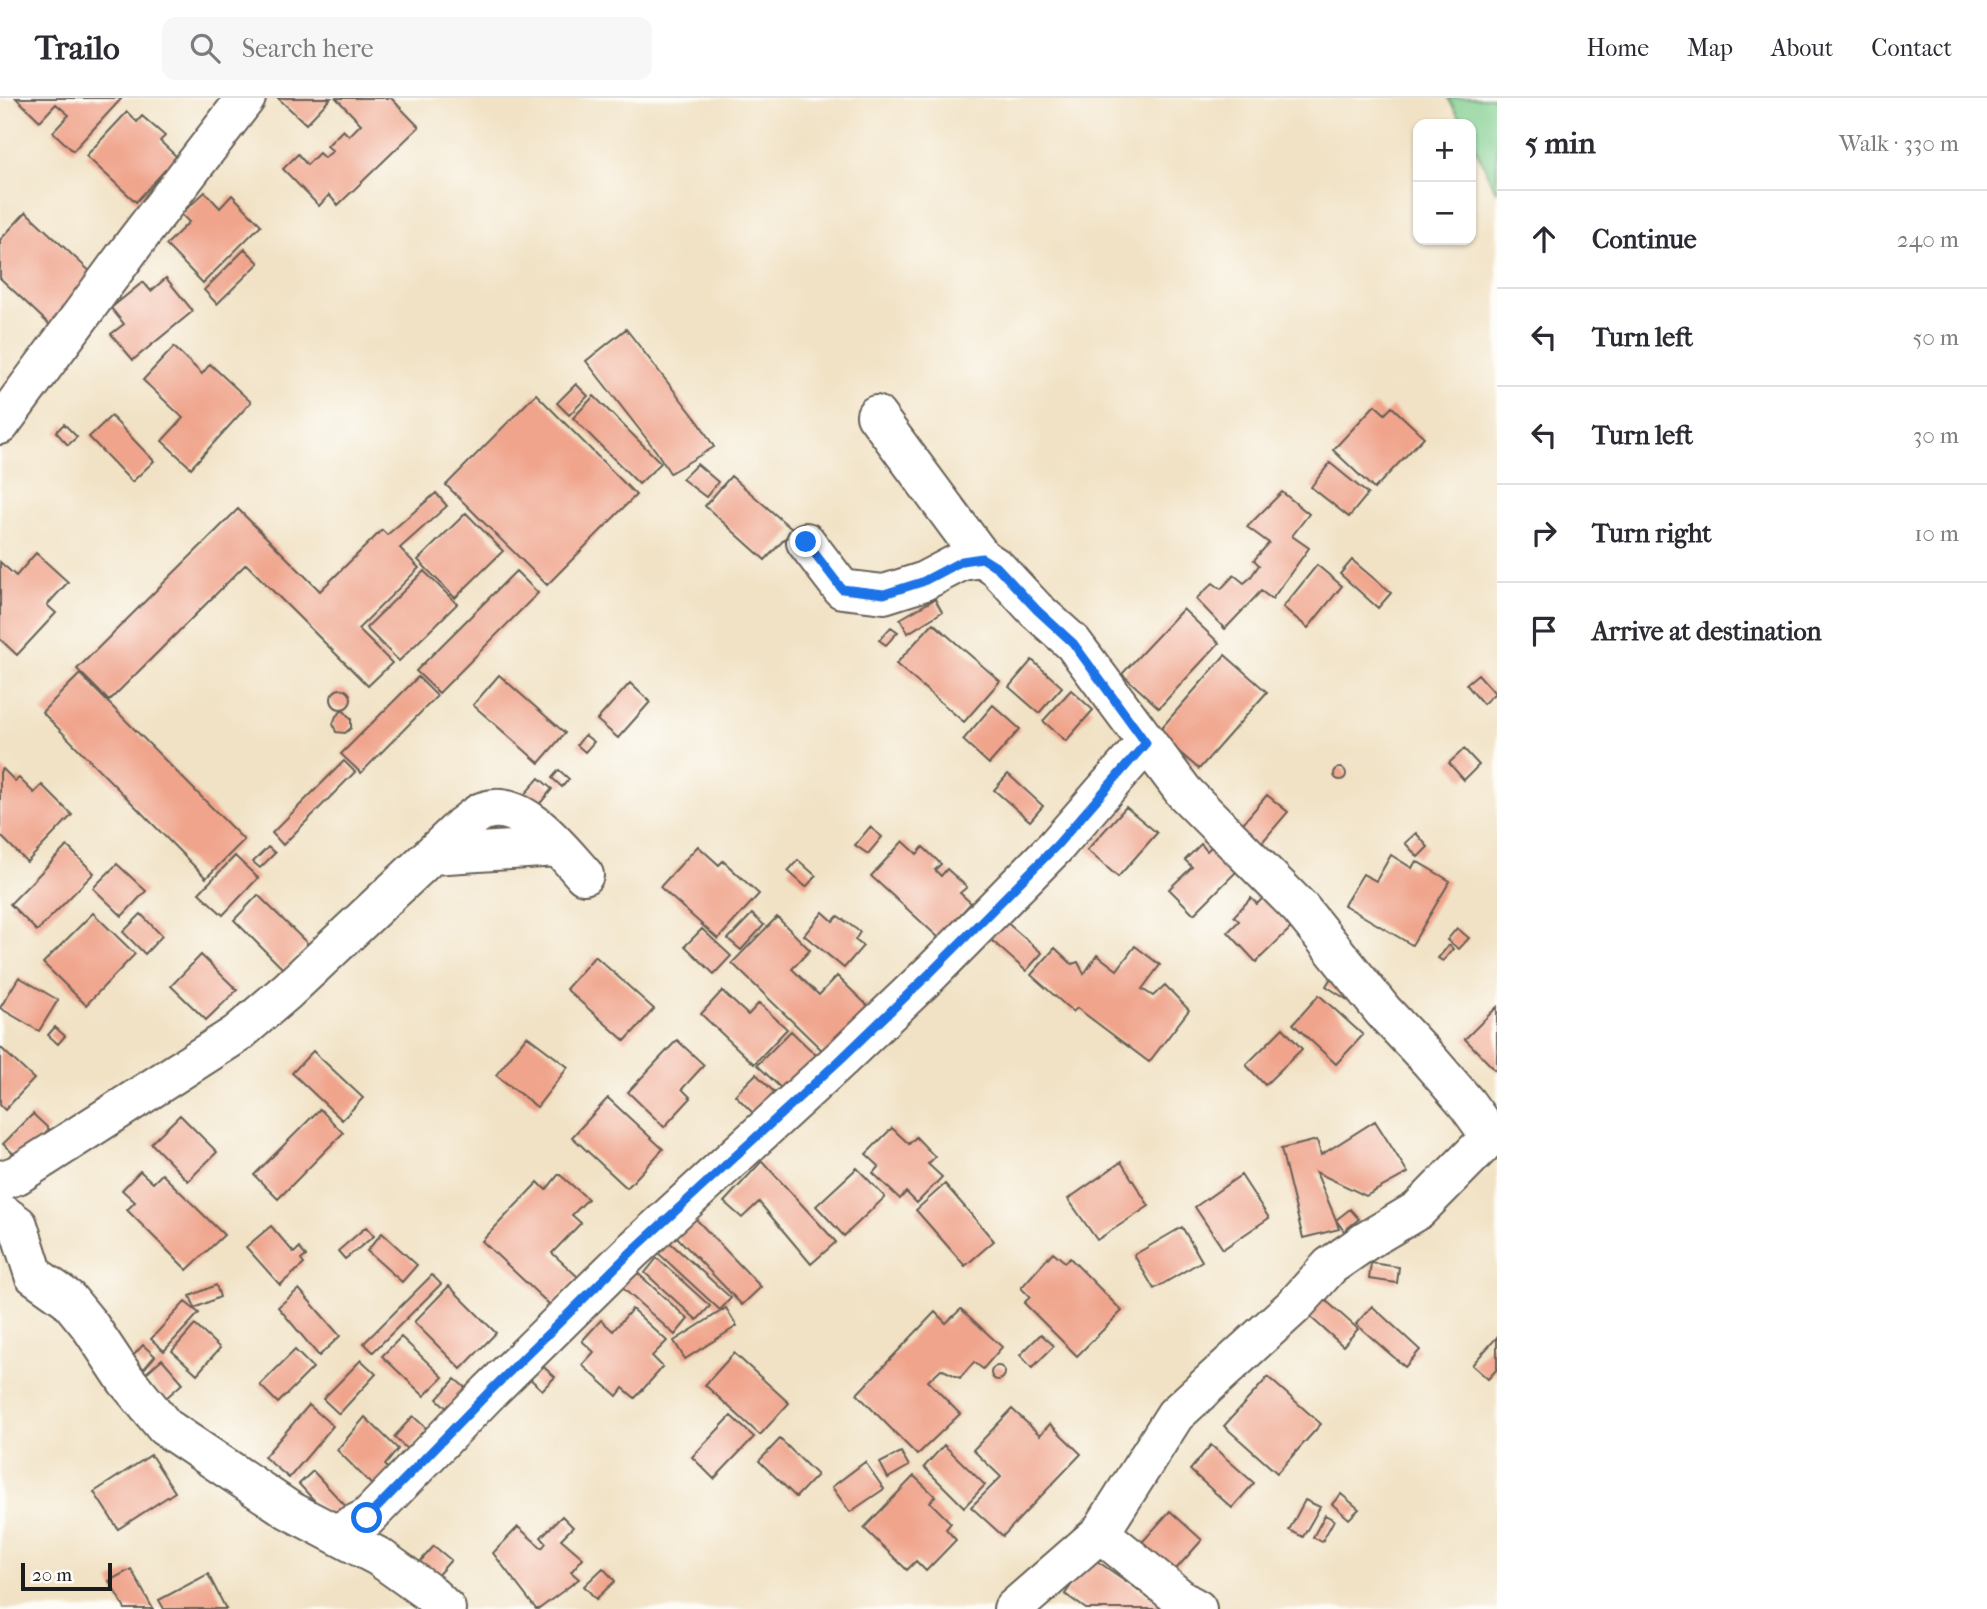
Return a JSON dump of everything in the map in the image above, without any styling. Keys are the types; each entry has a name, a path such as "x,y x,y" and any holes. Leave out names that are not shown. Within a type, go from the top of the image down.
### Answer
{"street":[{"path":"0,425 246,98"},
{"path":"876,415 982,558 998,568 1037,610 1073,643 1184,792 1300,908 1383,1011 1438,1069 1483,1126 1486,1141 1418,1210 1330,1266 1294,1306 1175,1415 1100,1533 1013,1609"},
{"path":"806,542 842,589 884,594 922,582 962,561 982,558"},
{"path":"335,1534 367,1518 489,1392 632,1251 842,1058 930,973 1057,845 1146,743"},
{"path":"0,1181 17,1175 237,1034 287,991 462,826 484,811 507,809 524,816 584,875"},
{"path":"0,1212 18,1226 34,1275 68,1299 90,1326 126,1380 165,1427 289,1510 379,1557 428,1592 446,1609"},
{"path":"1100,1533 1185,1603 1197,1609"}],"green space":[{"path":"1448,98 1494,98 1497,105 1497,193 1476,149 1476,119 1460,119"}],"building":[{"path":"16,98 122,98 73,151 53,132 69,115 56,104 40,121"},
{"path":"278,98 331,98 306,124"},
{"path":"336,98 391,98 419,127 338,205 329,195 319,206 283,169 298,154 307,165 319,153 324,158 333,151 327,146 343,130 349,136 361,124"},
{"path":"127,112 137,122 142,116 165,136 160,141 177,157 136,202 86,156"},
{"path":"205,192 220,208 232,195 261,225 203,283 166,245 189,222 181,214"},
{"path":"26,212 95,276 50,325 0,278 0,240"},
{"path":"245,249 259,263 217,304 204,290"},
{"path":"166,278 193,311 133,360 111,334 124,324 111,308 143,282 151,291"},
{"path":"626,329 700,424 714,447 670,473 586,361"},
{"path":"174,347 202,374 210,364 251,402 191,468 162,441 183,418 143,380"},
{"path":"576,384 588,396 569,415 557,403"},
{"path":"536,394 636,495 547,585 446,485"},
{"path":"594,396 661,463 639,484 573,418"},
{"path":"1375,405 1385,414 1392,407 1424,437 1374,489 1333,450"},
{"path":"111,416 154,461 132,482 89,437"},
{"path":"64,424 77,437 68,445 56,432"},
{"path":"1330,463 1368,494 1349,517 1311,487"},
{"path":"697,464 718,482 706,497 682,479"},
{"path":"731,476 793,530 765,560 705,506"},
{"path":"1282,492 1309,514 1292,536 1309,548 1272,599 1261,591 1225,629 1196,599 1213,583 1221,589 1234,575 1244,583 1250,578 1259,565 1254,560 1269,543 1247,527"},
{"path":"436,493 447,506 400,548 419,568 358,629 392,663 368,686 246,564 109,701 77,669 238,509 320,591 382,530 387,535"},
{"path":"466,513 503,551 455,598 418,560"},
{"path":"36,553 68,582 47,605 56,613 17,655 0,639 0,562 16,576"},
{"path":"1352,560 1391,593 1378,608 1340,574"},
{"path":"1317,565 1342,586 1308,628 1283,607"},
{"path":"424,571 457,604 399,661 366,628"},
{"path":"516,571 538,593 439,693 416,671"},
{"path":"935,599 942,612 908,633 900,619"},
{"path":"1183,609 1219,643 1159,708 1122,674"},
{"path":"933,623 1000,681 964,722 896,664"},
{"path":"891,627 898,632 886,645 879,640"},
{"path":"1225,655 1267,692 1199,769 1157,733"},
{"path":"1032,660 1062,687 1039,713 1009,687"},
{"path":"80,674 244,840 206,878 42,712"},
{"path":"1478,674 1495,693 1483,704 1466,684"},
{"path":"499,675 565,733 539,763 473,705"},
{"path":"418,677 437,696 361,773 341,754"},
{"path":"630,683 650,702 618,738 597,720"},
{"path":"341,689 348,692 351,699 348,706 341,709 334,706 331,699 334,692"},
{"path":"1071,690 1093,710 1066,741 1043,721"},
{"path":"993,705 1020,729 989,764 963,740"},
{"path":"343,710 351,719 351,728 345,733 336,732 333,724 336,716"},
{"path":"585,735 594,742 585,752 577,745"},
{"path":"1464,749 1479,765 1464,780 1449,763"},
{"path":"344,761 355,772 283,845 272,833"},
{"path":"1340,768 1346,774 1340,780 1334,774"},
{"path":"3,769 15,781 19,778 34,793 42,785 72,815 27,862 0,835 0,772"},
{"path":"559,770 569,779 562,787 552,778"},
{"path":"1008,774 1043,806 1030,821 994,790"},
{"path":"539,778 552,789 537,807 523,796"},
{"path":"1267,795 1288,812 1258,847 1238,829"},
{"path":"1126,807 1157,833 1118,877 1087,850"},
{"path":"870,827 882,837 868,854 855,845"},
{"path":"1416,833 1428,847 1418,857 1405,843"},
{"path":"1218,840 1243,865 1194,914 1169,889 1192,867 1185,860 1201,844 1207,851"},
{"path":"903,841 917,854 923,847 941,864 935,870 941,876 947,869 967,887 960,893 971,903 939,938 871,876"},
{"path":"67,846 94,873 37,931 10,904"},
{"path":"698,846 719,865 723,861 759,894 718,939 660,887"},
{"path":"268,847 275,853 260,868 253,862"},
{"path":"1391,855 1412,868 1416,861 1450,881 1412,945 1344,905 1363,874 1376,881"},
{"path":"235,856 258,878 223,915 199,893"},
{"path":"798,860 816,876 806,887 788,871"},
{"path":"117,864 146,891 122,916 93,888"},
{"path":"1271,890 1300,919 1256,962 1228,932 1239,921 1234,916 1251,898 1257,904"},
{"path":"258,895 308,944 283,969 234,920"},
{"path":"823,912 833,921 838,916 860,932 855,940 863,946 844,968 804,935"},
{"path":"93,913 135,954 86,1005 43,963"},
{"path":"141,914 162,936 145,954 123,932"},
{"path":"752,914 764,925 741,950 728,939"},
{"path":"777,917 810,950 792,969 819,995 837,976 873,1011 829,1057 732,963"},
{"path":"1005,921 1042,953 1026,971 989,938"},
{"path":"1457,928 1469,938 1459,949 1447,940"},
{"path":"702,929 731,956 714,974 685,946"},
{"path":"1449,945 1453,949 1443,961 1438,958"},
{"path":"1135,946 1160,965 1142,989 1153,996 1165,985 1189,1010 1149,1062 1077,1008 1073,1012 1031,975 1055,948 1072,964 1078,962 1084,974 1097,955 1117,970"},
{"path":"201,955 237,990 206,1020 171,986"},
{"path":"595,956 654,1009 625,1041 566,989"},
{"path":"1334,973 1358,988 1349,1001 1326,986"},
{"path":"19,977 58,1000 39,1031 0,1008"},
{"path":"722,991 748,1015 759,1003 787,1029 754,1064 701,1014"},
{"path":"1319,995 1363,1035 1336,1064 1293,1024"},
{"path":"1497,1007 1497,1072 1465,1039"},
{"path":"55,1027 65,1036 58,1044 48,1035"},
{"path":"1283,1028 1302,1049 1265,1085 1246,1065"},
{"path":"791,1031 818,1057 784,1091 757,1065"},
{"path":"527,1036 568,1067 537,1107 496,1075"},
{"path":"677,1040 704,1065 682,1089 691,1098 664,1127 628,1092"},
{"path":"0,1047 34,1079 5,1110 0,1105"},
{"path":"313,1051 363,1098 342,1120 292,1073"},
{"path":"756,1074 780,1098 759,1119 735,1095"},
{"path":"608,1098 663,1149 627,1188 572,1137"},
{"path":"320,1109 343,1133 278,1199 254,1175"},
{"path":"33,1114 49,1129 19,1159 3,1144"},
{"path":"180,1115 217,1152 188,1181 151,1143"},
{"path":"1375,1121 1408,1173 1366,1196 1316,1172 1339,1229 1303,1238 1281,1149 1317,1140 1321,1155"},
{"path":"892,1128 909,1144 916,1137 935,1157 928,1164 942,1177 917,1203 906,1192 900,1199 873,1173 879,1166 866,1154"},
{"path":"762,1161 836,1242 811,1264 759,1202 742,1218 724,1202"},
{"path":"1121,1162 1149,1206 1097,1240 1068,1199"},
{"path":"857,1168 885,1197 844,1236 816,1206"},
{"path":"140,1171 153,1183 162,1174 224,1235 187,1270 127,1210 135,1202 122,1190"},
{"path":"559,1174 588,1199 572,1215 581,1223 552,1253 578,1277 551,1306 482,1241 538,1182 546,1190"},
{"path":"1241,1175 1269,1218 1223,1249 1195,1207"},
{"path":"945,1184 994,1241 965,1266 916,1210"},
{"path":"1350,1209 1359,1219 1344,1231 1336,1220"},
{"path":"693,1216 761,1287 742,1305 674,1234"},
{"path":"271,1226 294,1253 299,1248 306,1256 301,1260 304,1264 280,1285 246,1247"},
{"path":"366,1227 374,1236 345,1259 338,1251"},
{"path":"1182,1227 1202,1261 1154,1289 1134,1255"},
{"path":"382,1233 417,1265 402,1282 367,1251"},
{"path":"666,1239 731,1298 720,1310 656,1251"},
{"path":"1053,1252 1065,1262 1070,1258 1122,1311 1077,1356 1024,1303 1030,1297 1021,1288"},
{"path":"657,1258 710,1306 697,1320 645,1273"},
{"path":"1371,1263 1399,1267 1397,1283 1369,1279"},
{"path":"631,1267 688,1319 675,1335 617,1283"},
{"path":"432,1275 441,1284 373,1352 364,1343"},
{"path":"216,1285 220,1297 195,1308 190,1296"},
{"path":"449,1286 496,1333 461,1369 414,1322"},
{"path":"299,1289 340,1336 319,1356 278,1307"},
{"path":"1323,1298 1358,1329 1343,1346 1308,1315"},
{"path":"185,1302 199,1313 164,1351 151,1339"},
{"path":"1372,1306 1420,1350 1405,1367 1356,1324"},
{"path":"726,1308 737,1326 685,1359 674,1341"},
{"path":"632,1309 667,1341 652,1356 663,1367 635,1398 623,1388 617,1396 582,1365 594,1352 582,1341 601,1320 613,1331"},
{"path":"961,1309 1002,1347 983,1369 974,1362 960,1378 941,1369 928,1381 960,1414 917,1455 857,1394 935,1312 946,1323"},
{"path":"195,1325 220,1348 197,1374 172,1351"},
{"path":"1041,1334 1054,1346 1032,1368 1020,1355"},
{"path":"401,1337 443,1377 424,1396 382,1356"},
{"path":"1497,1337 1497,1369 1488,1379 1472,1365"},
{"path":"143,1345 155,1356 144,1369 132,1357"},
{"path":"295,1350 313,1368 278,1403 260,1385"},
{"path":"734,1353 789,1403 760,1435 705,1385"},
{"path":"162,1359 183,1383 166,1398 145,1374"},
{"path":"361,1360 376,1374 339,1414 323,1399"},
{"path":"536,1360 555,1377 542,1390 524,1373"},
{"path":"998,1366 1003,1368 1003,1378 998,1380 993,1378 991,1373 993,1368"},
{"path":"1268,1377 1321,1424 1277,1473 1224,1426"},
{"path":"455,1379 468,1390 450,1411 437,1399"},
{"path":"309,1405 333,1426 289,1478 264,1457"},
{"path":"1012,1409 1040,1435 1050,1424 1081,1454 1003,1536 971,1507 1001,1477 973,1450"},
{"path":"413,1416 427,1429 408,1450 394,1437"},
{"path":"731,1416 754,1437 714,1479 692,1457"},
{"path":"365,1417 398,1449 385,1465 393,1474 377,1490 337,1450"},
{"path":"780,1439 817,1475 796,1497 759,1461"},
{"path":"944,1445 985,1485 964,1507 924,1467"},
{"path":"1211,1445 1254,1483 1232,1508 1190,1470"},
{"path":"901,1452 909,1466 888,1478 880,1463"},
{"path":"151,1455 175,1492 118,1529 94,1492"},
{"path":"865,1462 884,1489 850,1512 832,1487"},
{"path":"313,1471 351,1512 337,1525 299,1484"},
{"path":"914,1476 935,1496 930,1502 951,1523 946,1529 956,1540 926,1571 916,1561 907,1570 864,1528"},
{"path":"1341,1494 1359,1509 1349,1519 1332,1504"},
{"path":"1305,1500 1320,1507 1303,1537 1289,1530"},
{"path":"1170,1511 1202,1540 1168,1578 1136,1549"},
{"path":"1325,1515 1334,1520 1322,1542 1313,1537"},
{"path":"562,1516 573,1527 561,1539 583,1558 571,1572 579,1579 536,1609 493,1553 518,1527 542,1548 546,1543 541,1537"},
{"path":"434,1546 451,1560 435,1578 419,1563"},
{"path":"1091,1557 1167,1609 1086,1609 1065,1594"},
{"path":"603,1568 615,1581 596,1599 584,1586"},
{"path":"131,1569 153,1609 125,1609 109,1581"},
{"path":"208,1574 226,1609 164,1609 159,1600"}],"route":[{"path":"367,1518 489,1392 632,1251 842,1058 930,973 1057,845 1146,743 1073,643 1037,610 998,568 982,558 962,561 922,582 884,594 842,589 806,542"}]}
